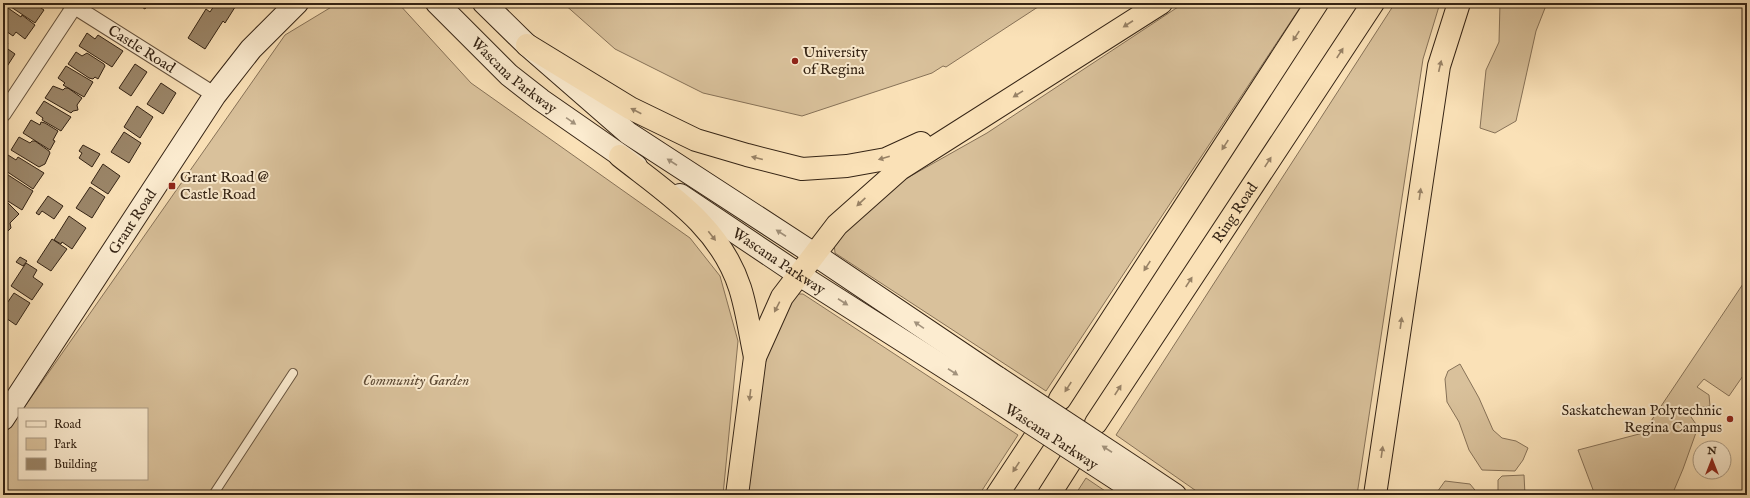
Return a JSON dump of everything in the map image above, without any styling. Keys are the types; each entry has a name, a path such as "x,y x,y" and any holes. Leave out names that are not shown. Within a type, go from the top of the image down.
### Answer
{"highway":[{"path":"737,495 755,357 782,297 836,225 900,169 1161,3"},
{"path":"1060,399 1317,3"},
{"name":"Ring Road","path":"1096,423 1373,3"},
{"path":"1376,493 1439,66 1459,3"},
{"path":"527,45 630,108 696,140 802,169 847,166 886,159 996,108"},
{"path":"620,156 696,216 716,240 739,286 755,357"},
{"path":"997,495 1034,439"},
{"path":"1049,495 1070,462"}],"main road":[{"name":"Wascana Parkway","path":"437,3 509,75 541,100 620,156 798,274 993,387"},
{"name":"Wascana Parkway","path":"484,3 498,12 527,45 628,133 814,254 993,387 1136,484 1175,495"},
{"name":"Grant Road","path":"3,419 215,96 250,49 295,7"}],"street":[{"name":"Castle Road","path":"71,5 215,96"},
{"path":"3,114 71,5"}],"lane":[{"path":"212,495 293,373"}],"green space":[{"name":"Community Garden","path":"338,3 398,3 471,83 690,238 720,276 738,341 723,495 3,495 3,437 18,415 18,480 148,480 148,408 24,408 285,35"},
{"name":"University of Regina","path":"563,3 1044,3 946,67 943,66 932,73 802,116 703,93 615,49"},
{"path":"1184,3 1303,3 1046,391 835,253 834,243 884,191 987,133"},
{"path":"1395,3 1440,3 1423,59 1357,495 1202,495 1116,435"},
{"path":"1500,3 1547,3 1536,31 1516,121 1495,133 1480,128 1486,70 1499,42"},
{"path":"1747,278 1747,370 1729,396 1704,379 1697,387 1709,395 1710,406 1696,408 1691,417 1698,427 1672,495 1595,495 1578,450 1643,433"},
{"path":"793,294 803,294 1018,435 979,495 744,495 762,363"},
{"path":"1460,364 1479,398 1493,430 1502,438 1516,441 1528,448 1523,460 1515,471 1482,470 1469,450 1459,422 1447,402 1445,379 1448,371"},
{"path":"1524,475 1525,495 1498,495 1498,480 1502,476"},
{"path":"1086,478 1111,495 1075,495"},
{"path":"1445,481 1470,484 1479,495 1435,495"}],"building":[{"path":"5,3 36,3 35,4 44,10 35,23"},
{"path":"135,3 149,3 145,9"},
{"path":"216,3 242,3 240,6 237,4 225,23 223,21 205,49 188,38 206,9 210,12"},
{"path":"8,8 21,17 22,15 35,25 25,39 16,32 13,36 3,29 3,14"},
{"path":"87,33 95,39 98,35 123,51 112,67 79,46"},
{"path":"3,38 8,43 5,47 15,54 6,68 3,66"},
{"path":"76,52 82,56 87,53 104,64 105,66 98,79 95,77 93,79 89,78 68,64"},
{"path":"135,64 147,72 131,96 119,88"},
{"path":"66,66 93,82 84,97 63,85 65,83 58,78"},
{"path":"161,83 176,93 163,114 147,104"},
{"path":"53,86 63,90 68,88 82,98 77,105 78,110 71,113 45,98"},
{"path":"44,101 71,117 61,131 42,120 43,118 36,113"},
{"path":"137,106 153,117 140,138 124,127"},
{"path":"31,120 40,125 41,122 45,123 58,131 50,150 23,133"},
{"path":"124,132 141,143 129,163 111,152"},
{"path":"19,137 30,143 35,141 49,151 50,153 45,164 39,167 11,150"},
{"path":"83,145 100,154 92,167 79,158 82,153 79,151"},
{"path":"8,155 16,160 18,157 44,173 33,189 3,169 3,163"},
{"path":"103,164 120,176 108,194 91,183"},
{"path":"5,173 33,191 22,210 3,198 3,175"},
{"path":"90,187 105,197 92,218 76,208"},
{"path":"48,196 63,206 54,219 42,211 39,215 36,213"},
{"path":"6,201 19,214 10,223 11,228 7,232 3,232 3,204"},
{"path":"69,216 86,228 72,249 62,242 61,244 54,240"},
{"path":"52,239 67,249 51,271 37,262"},
{"path":"20,257 27,261 23,266 16,262"},
{"path":"26,263 37,270 33,277 43,284 32,300 11,286"},
{"path":"14,293 30,303 16,325 3,316 3,309"}],"place":[{"name":"University of Regina","path":"795,61"},
{"name":"Grant Road @ Castle Road","path":"172,186"},
{"name":"Saskatchewan Polytechnic Regina Campus","path":"1730,419"}]}
